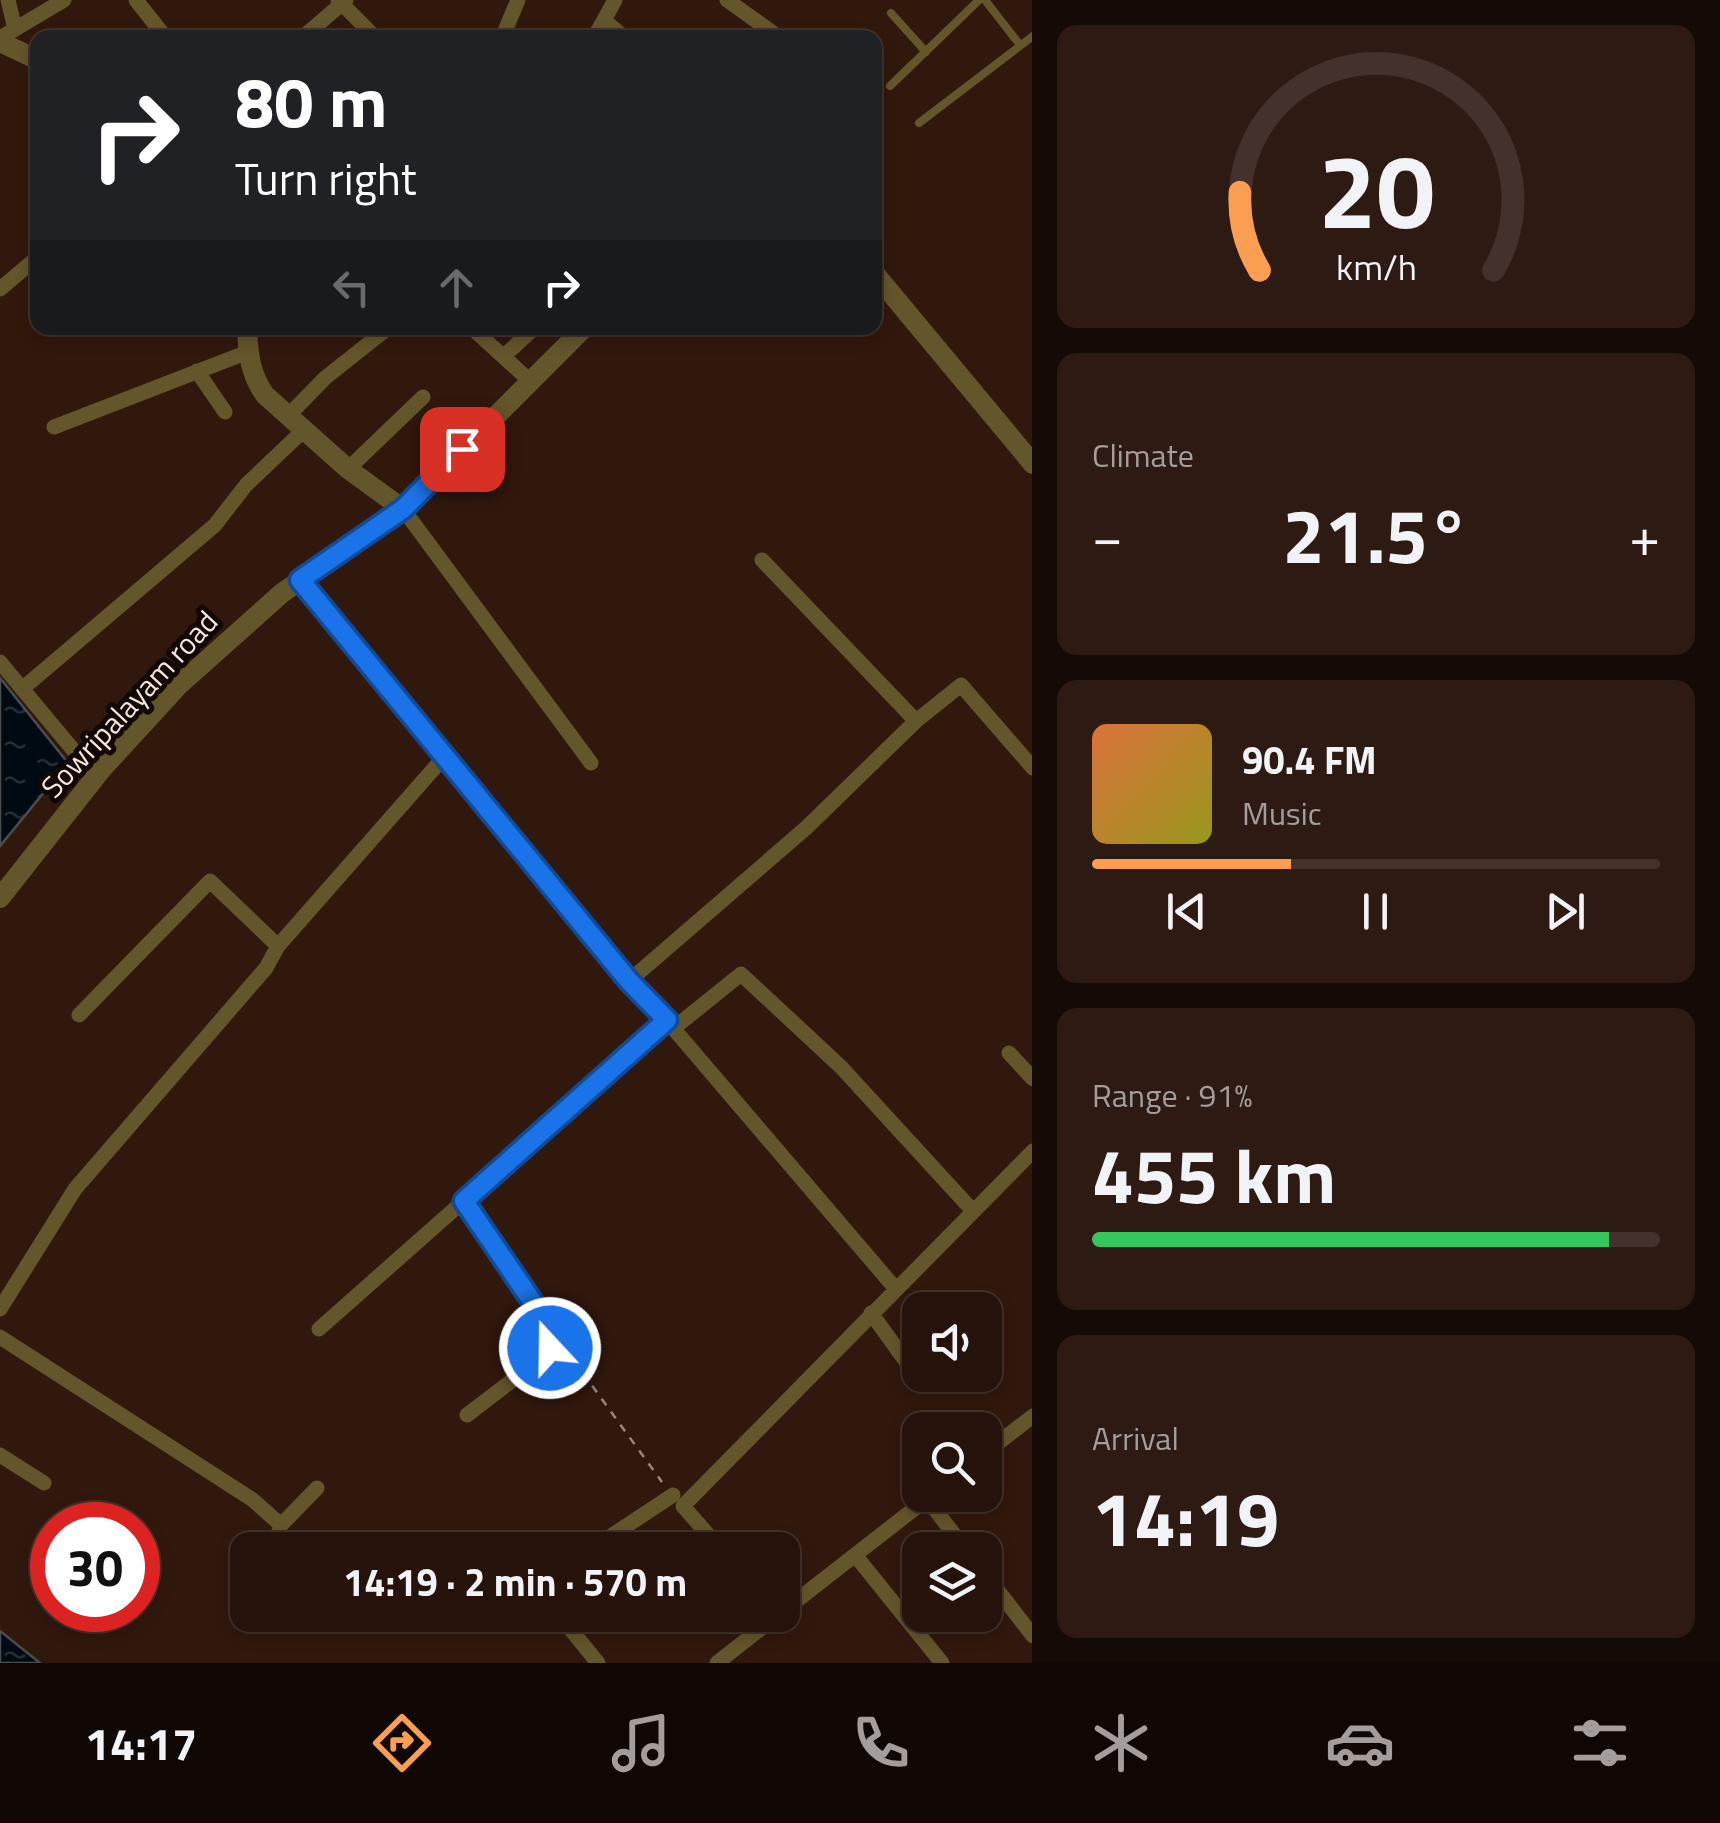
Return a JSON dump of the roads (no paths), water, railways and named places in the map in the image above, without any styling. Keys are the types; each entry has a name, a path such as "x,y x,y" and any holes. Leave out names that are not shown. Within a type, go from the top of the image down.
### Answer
{"street":[{"path":"5,36 8,0"},
{"path":"5,36 64,0"},
{"path":"136,0 160,30"},
{"path":"505,30 518,0"},
{"path":"599,30 615,0"},
{"path":"727,0 769,30"},
{"path":"311,30 342,1 369,30"},
{"path":"605,21 616,30"},
{"path":"5,36 30,54"},
{"path":"0,289 30,265"},
{"path":"882,282 1032,464"},
{"path":"247,335 255,381 265,395 348,469 403,509 591,763"},
{"path":"22,689 215,525 297,422 326,378 379,335"},
{"path":"480,335 530,382"},
{"path":"504,356 526,335"},
{"name":"Sowripalayam road","path":"0,898 96,776 179,685 300,580 403,509 577,335"},
{"path":"54,427 248,352"},
{"path":"197,371 225,412"},
{"path":"348,469 424,396"},
{"path":"762,560 916,720"},
{"path":"300,580 629,981 896,1288"},
{"path":"0,662 96,776"},
{"path":"629,981 806,828 916,720 961,685 1032,768"},
{"path":"0,1309 75,1189 266,968 278,946 446,756"},
{"path":"79,1015 210,880 278,946"},
{"path":"319,1329 670,1024 741,974 840,1067 973,1210"},
{"path":"1009,1053 1032,1078"},
{"path":"705,1532 683,1506 1032,1152"},
{"path":"464,1201 553,1332 550,1348 539,1360 467,1414"},
{"path":"871,1313 902,1356"},
{"path":"0,1337 254,1500 281,1525"},
{"path":"1002,1440 1032,1416"},
{"path":"0,1455 44,1483"},
{"path":"279,1532 317,1488"},
{"path":"617,1532 674,1495"},
{"path":"800,1597 910,1512"},
{"path":"855,1554 942,1663"},
{"path":"1002,1596 1032,1636"},
{"path":"573,1632 598,1663"},
{"path":"717,1663 756,1632"}],"lane":[{"path":"890,86 982,0 1020,45"},
{"path":"890,13 926,52"},
{"path":"919,123 1032,36"}],"water":[{"path":"0,678 68,763 0,846"},
{"path":"0,1631 40,1663 0,1663"}]}
